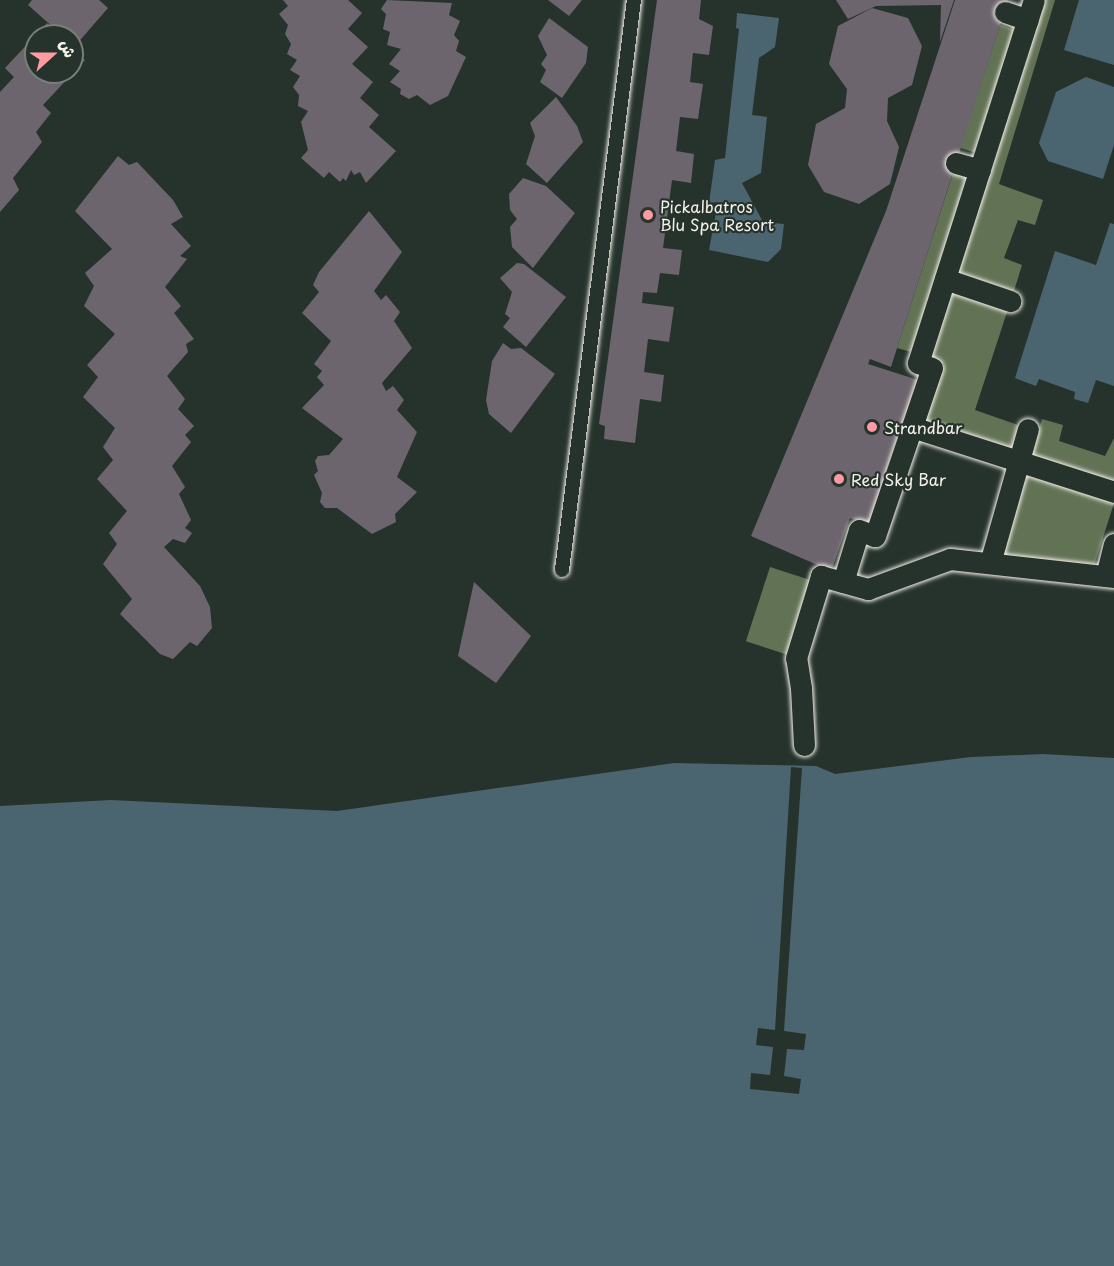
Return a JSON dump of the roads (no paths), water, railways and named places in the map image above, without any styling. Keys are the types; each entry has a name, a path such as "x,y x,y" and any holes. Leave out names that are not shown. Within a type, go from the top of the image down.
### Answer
{"street":[{"path":"843,582 859,530 875,536 932,368 918,363 1031,10 1005,12"},
{"path":"956,163 980,171"},
{"path":"945,279 1010,301"},
{"path":"912,427 1114,492"},
{"path":"990,563 1028,429"},
{"path":"804,745 801,688 796,658 821,576 868,589 950,559 1110,577 1114,544"}],"lane":[{"path":"562,570 634,0"}],"water":[{"path":"1079,0 1114,0 1114,65 1064,50"},
{"path":"737,13 779,18 775,47 759,58 752,115 767,117 761,173 742,183 763,222 784,224 781,249 768,262 709,250 718,202 709,203 715,160 725,158 739,29 736,28"},
{"path":"1086,77 1114,87 1114,145 1103,179 1048,161 1039,143 1056,92"},
{"path":"1110,223 1114,224 1114,386 1096,380 1088,403 1074,399 1075,392 1039,379 1036,386 1015,378 1055,251 1096,265"},
{"path":"1043,754 1114,758 1114,1266 0,1266 0,806 111,800 337,811 674,763 816,766 835,774 971,757"}],"place":[{"name":"Pickalbatros Blu Spa Resort","path":"648,215"},
{"name":"Strandbar","path":"872,427"},
{"name":"Red Sky Bar","path":"839,479"}]}
